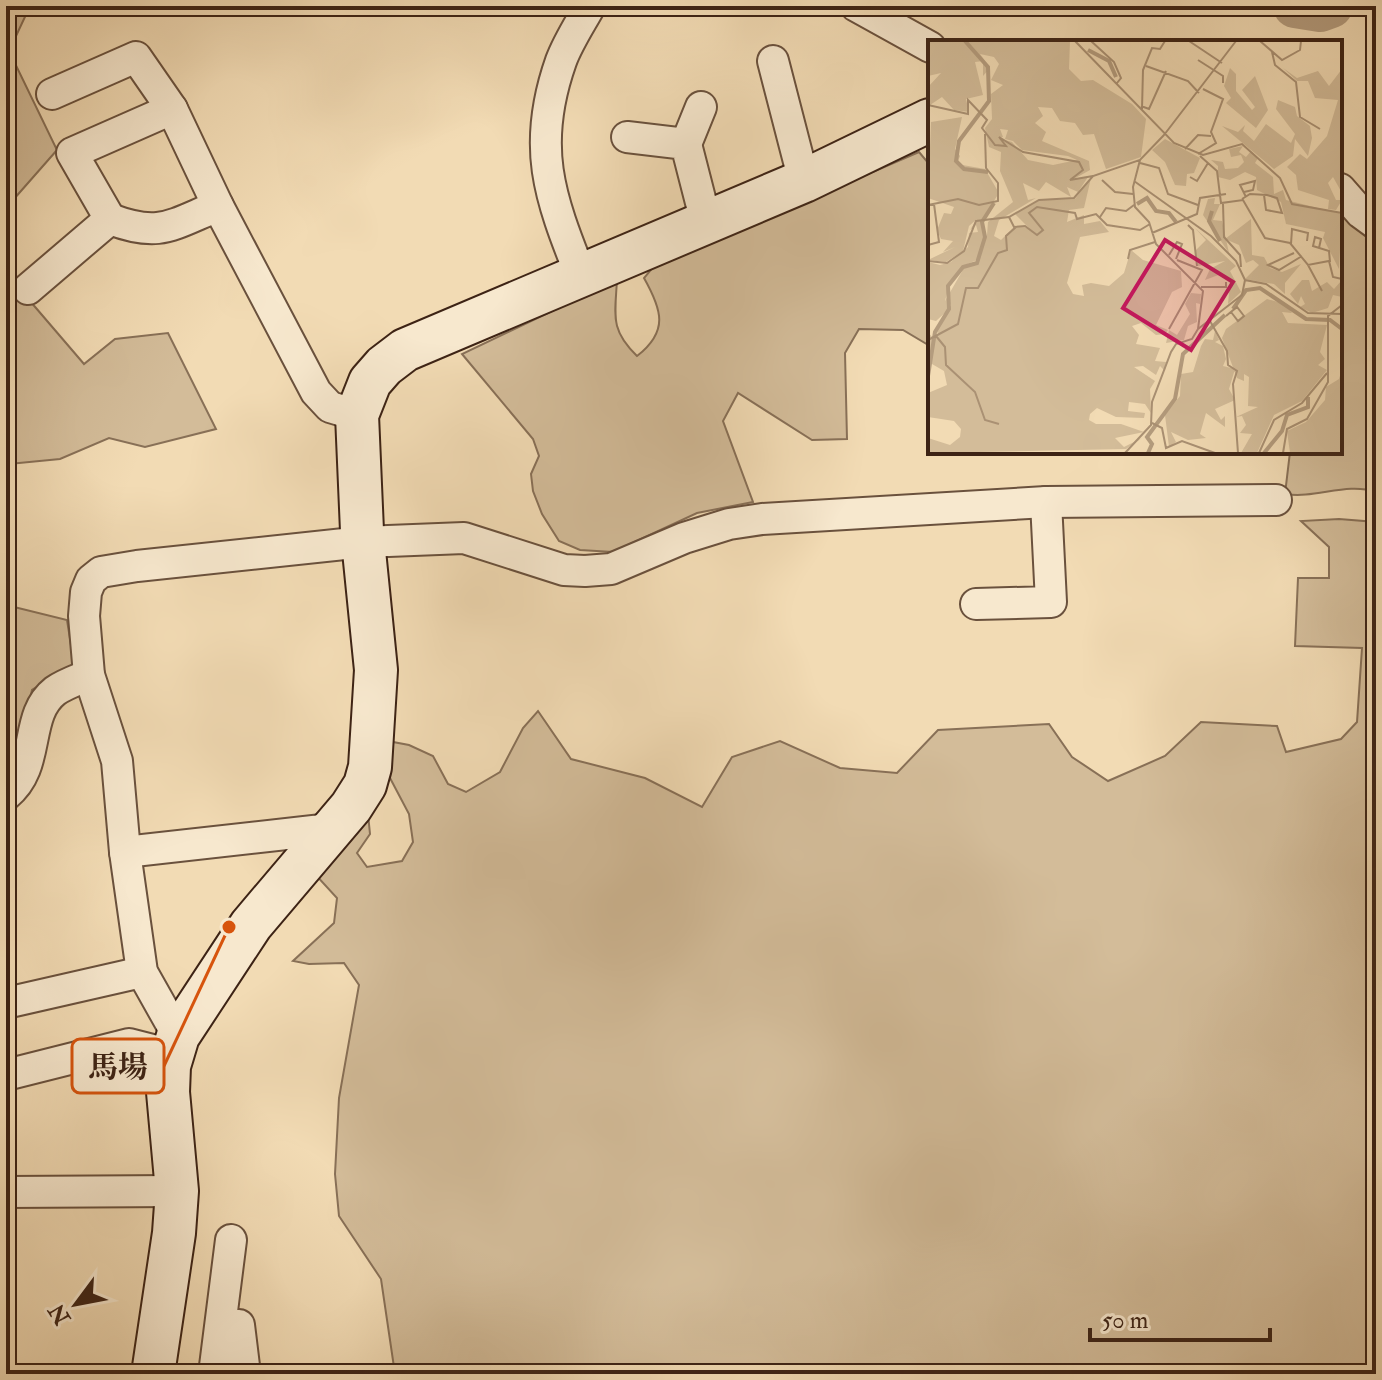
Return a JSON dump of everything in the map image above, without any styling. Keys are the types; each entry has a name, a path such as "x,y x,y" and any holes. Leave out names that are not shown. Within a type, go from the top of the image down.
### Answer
{"street":[{"path":"581,276 555,209 545,146 548,109 562,58 590,6"},
{"path":"856,6 928,46"},
{"path":"52,94 136,57 172,109 218,206 316,392 330,407 357,415"},
{"path":"773,61 804,181"},
{"path":"701,107 686,144 706,222"},
{"path":"172,109 72,153 110,219 135,229 162,229 218,206"},
{"path":"153,1374 174,1233 177,1191 168,1092 175,1046 251,925 351,807 365,785 370,767 376,670 363,542 357,415 370,382 405,350 804,181 928,121"},
{"path":"627,137 686,144"},
{"path":"1342,191 1361,213 1376,224"},
{"path":"28,289 110,219"},
{"path":"175,1046 142,972 125,852 117,761 89,675 84,616 86,592 91,580 101,572 363,542 464,538 564,570 585,571 611,569 684,538 729,524 762,519 1046,502 1276,500"},
{"path":"976,604 1051,602 1046,502"},
{"path":"6,795 16,787 27,768 43,703 53,692 89,675"},
{"path":"125,852 331,829"},
{"path":"6,1003 142,972"},
{"path":"6,1075 129,1044 175,1046"},
{"path":"6,1192 177,1191"},
{"path":"214,1374 231,1240"},
{"path":"239,1325 245,1374"}],"shaded area":[{"path":"6,6 30,6 9,51 57,150 6,208"},
{"path":"30,6 97,6 96,10"},
{"path":"919,152 928,163 928,345 903,330 859,329 845,353 847,439 812,440 738,393 723,421 753,502 697,513 613,552 580,550 559,541 542,514 533,491 531,474 539,456 533,439 462,354 617,280 615,313 618,330 637,356 658,329 658,310 644,278 654,266"},
{"path":"1342,215 1376,245 1376,492 1353,489 1285,494 1290,454 1342,454"},
{"path":"6,273 84,364 115,339 168,333 216,429 145,447 109,438 60,459 9,464 6,461"},
{"path":"1339,519 1376,522 1376,1374 395,1374 381,1279 339,1216 335,1174 339,1098 359,985 344,963 293,961 334,923 337,898 314,873 368,814 370,834 357,853 367,867 402,861 413,842 409,814 390,778 393,742 409,745 433,756 448,784 466,792 500,772 523,728 538,711 571,759 645,778 702,807 732,757 780,741 840,768 897,773 938,730 1049,724 1072,757 1108,781 1165,756 1201,722 1277,726 1286,752 1341,739 1357,722 1362,648 1295,646 1298,578 1329,578 1329,547 1301,521"},
{"path":"6,605 67,620 74,664 32,690 22,736 6,777"}],"waterway":[{"path":"1295,6 1320,10 1331,6"}],"place":[{"name":"馬場","path":"229,927"}]}
